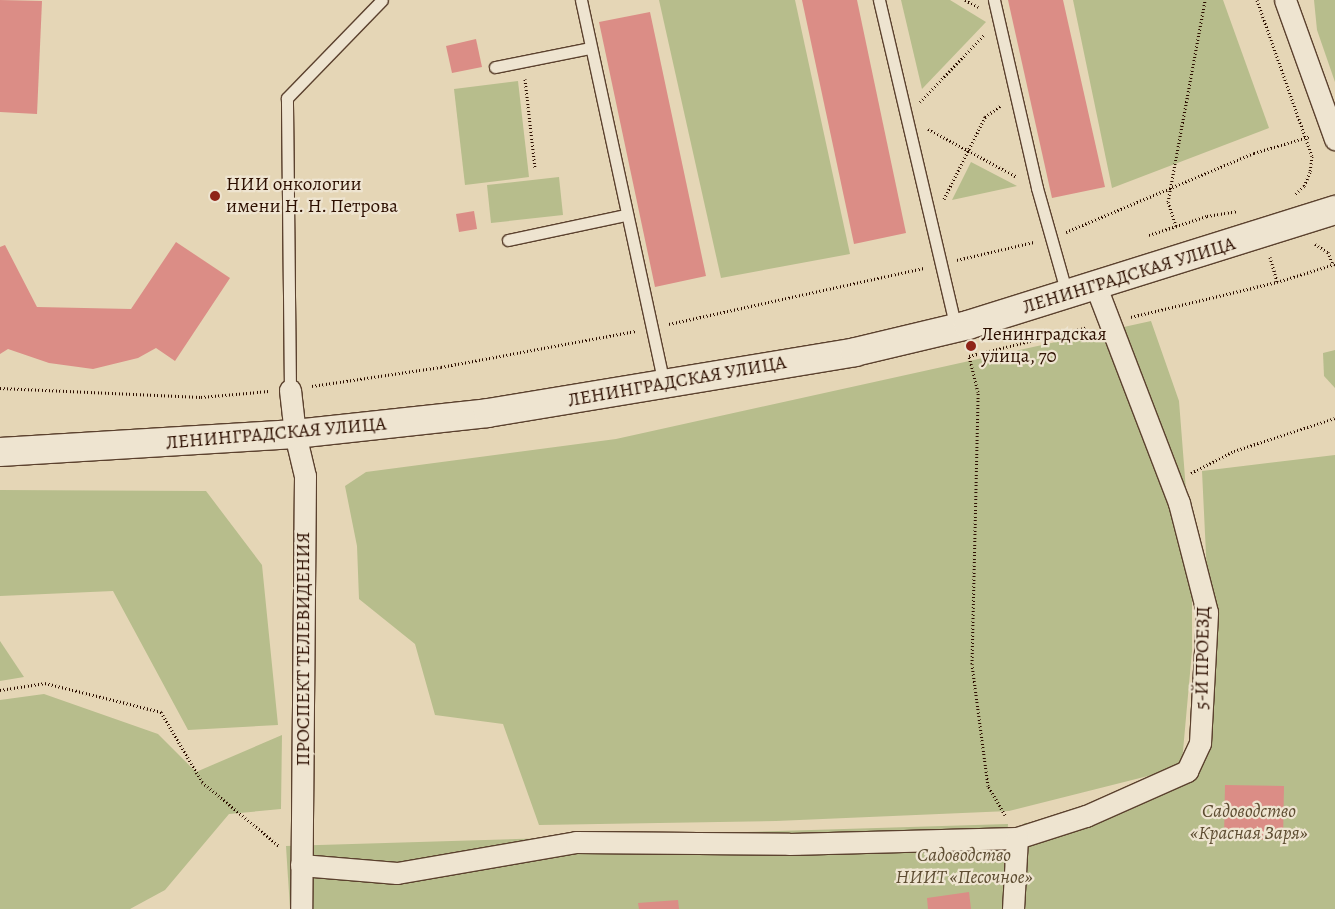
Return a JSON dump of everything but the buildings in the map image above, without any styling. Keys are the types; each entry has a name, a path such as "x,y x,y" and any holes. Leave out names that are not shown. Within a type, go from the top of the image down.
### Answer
{"main road":[{"name":"ЛЕНИНГРАДСКАЯ УЛИЦА","path":"0,452 295,434 488,413 855,352 956,329 1096,287 1335,210"}],"street":[{"path":"1285,0 1335,138"},
{"name":"5-Й ПРОЕЗД","path":"301,864 397,873 576,842 789,844 1017,838 1086,816 1187,771 1200,744 1207,612 1171,483 1096,287"},
{"name":"ПРОСПЕКТ ТЕЛЕВИДЕНИЯ","path":"290,390 295,434 305,476 305,712 299,905"},
{"path":"1013,909 1017,838"}],"lane":[{"path":"290,390 287,98 382,0"},
{"path":"581,0 664,384"},
{"path":"880,0 930,227 956,329"},
{"path":"994,0 1037,188 1067,296"},
{"path":"495,67 590,48"},
{"path":"508,240 626,215"}],"path":[{"path":"1176,226 1168,202 1205,0"},
{"path":"1257,0 1312,156 1304,186 1292,197"},
{"path":"998,20 906,118 1037,188"},
{"path":"523,61 536,168"},
{"path":"930,227 985,117 996,107 1017,102"},
{"path":"1149,235 1176,226 1241,211"},
{"path":"1270,254 1277,282"},
{"path":"1017,838 988,786 972,664 978,392 969,356 1277,282 1335,264"},
{"path":"1171,483 1234,451 1335,418"},
{"path":"0,690 45,682 161,712 202,782 301,864"}],"green space":[{"path":"659,0 795,0 850,254 721,278"},
{"path":"901,0 950,0 986,22 922,89"},
{"path":"1073,0 1223,0 1269,128 1112,188"},
{"path":"1314,0 1335,0 1335,82 1317,30"},
{"path":"518,81 529,177 465,185 454,89"},
{"path":"971,162 1017,186 952,200"},
{"path":"559,177 563,215 491,223 487,185"},
{"name":"Садоводство «Красная Заря»","path":"1151,321 1179,401 1192,567 1192,651 1182,762 1195,756 1209,617 1202,471 1335,455 1335,909 1020,909 1024,823 1050,822 1152,775 1009,811 776,821 539,825 503,724 435,715 415,644 359,599 357,546 345,486 366,472 616,439"},
{"path":"1335,350 1335,388 1324,376 1323,353"},
{"path":"0,490 206,491 262,565 278,725 188,730 113,591 0,596"},
{"path":"0,641 24,677 0,681"},
{"path":"44,694 158,734 196,772 282,735 281,809 229,814 165,890 130,909 0,909 0,700"},
{"name":"Садоводство НИИТ «Песочное»","path":"1008,824 1004,909 290,909 286,846"}],"place":[{"name":"НИИ онкологии имени Н. Н. Петрова","path":"215,196"},
{"name":"Ленинградская улица, 70","path":"971,346"}]}
